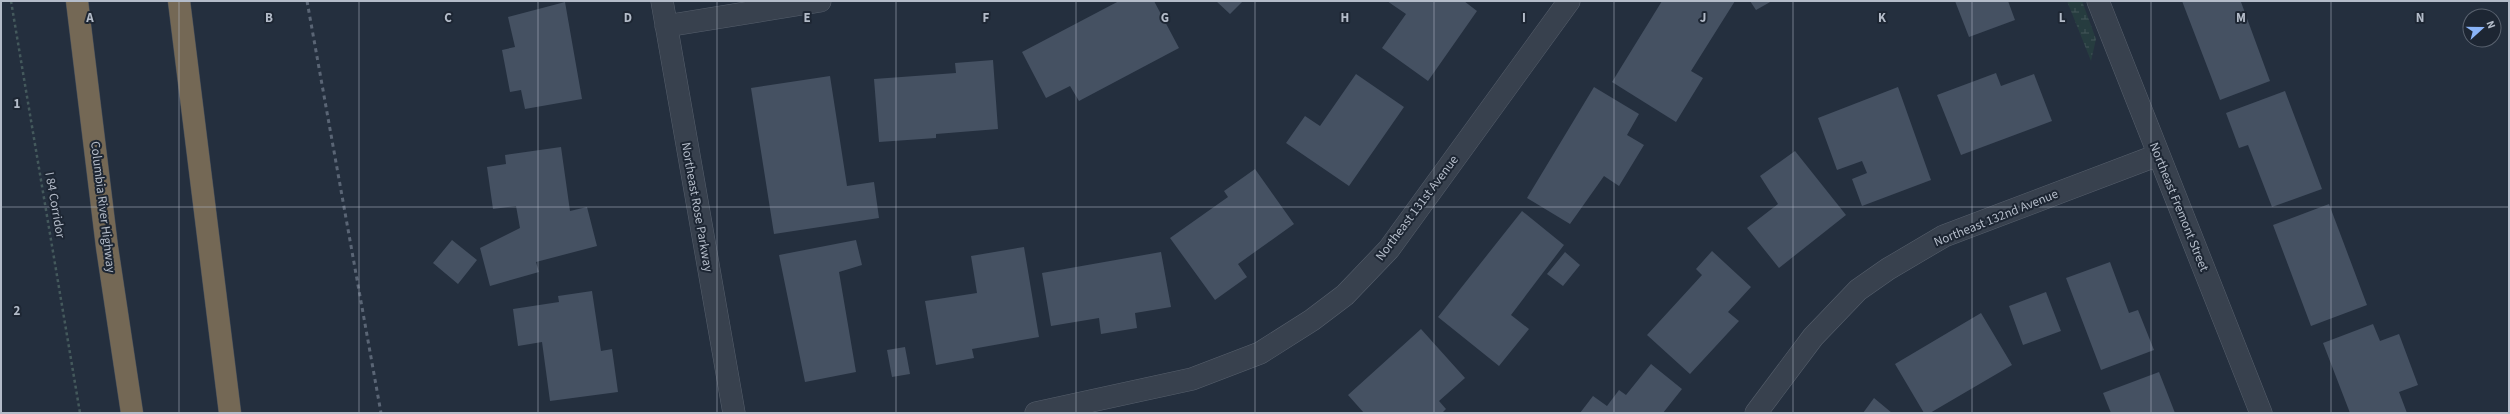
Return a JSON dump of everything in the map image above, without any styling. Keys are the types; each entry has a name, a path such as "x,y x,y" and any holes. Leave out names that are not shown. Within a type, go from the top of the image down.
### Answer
{"highway":[{"name":"Columbia River Highway","path":"77,1 107,246 132,413"},
{"path":"179,1 230,413"}],"street":[{"name":"Northeast Rose Parkway","path":"662,1 734,413"},
{"path":"666,26 820,1"},
{"name":"Northeast 131st Avenue","path":"1036,413 1192,379 1260,353 1312,320 1345,295 1389,249 1569,1"},
{"name":"Northeast Fremont Street","path":"2098,1 2261,413"},
{"name":"Northeast 132nd Avenue","path":"1756,413 1813,337 1858,290 1888,268 1944,236 2158,155"}],"path":[{"name":"I 84 Corridor","path":"11,1 80,413"}],"green space":[{"path":"2067,1 2082,1 2096,39 2091,61"}],"building":[{"path":"1119,1 1154,1 1179,48 1079,101 1070,86 1046,98 1022,52"},
{"path":"1216,1 1243,1 1230,14"},
{"path":"1387,1 1464,1 1477,11 1428,81 1382,48 1406,14"},
{"path":"1662,1 1735,1 1691,71 1703,78 1676,122 1612,82"},
{"path":"1750,1 1772,1 1756,10"},
{"path":"1955,1 2008,1 2015,20 1969,37"},
{"path":"2182,1 2244,1 2241,2 2270,81 2220,100"},
{"path":"565,2 582,99 525,109 521,90 510,92 502,50 515,47 508,17"},
{"path":"993,60 998,129 936,134 936,138 879,142 874,79 956,73 955,63"},
{"path":"1996,73 2001,86 2034,74 2052,121 1961,155 1937,95"},
{"path":"1356,74 1404,107 1349,186 1286,143 1305,116 1320,126"},
{"path":"830,76 847,186 874,182 879,218 774,234 751,88"},
{"path":"1594,87 1639,114 1627,135 1644,145 1619,186 1604,176 1570,224 1527,198"},
{"path":"1898,87 1931,180 1862,206 1852,179 1867,173 1862,161 1837,170 1818,118"},
{"path":"2285,91 2322,189 2272,207 2248,145 2239,148 2226,113"},
{"path":"561,147 570,211 587,207 597,246 536,262 539,272 490,286 480,248 520,228 516,206 493,209 487,167 506,164 505,155"},
{"path":"1795,151 1846,215 1779,268 1747,228 1778,204 1760,176"},
{"path":"1255,169 1294,224 1238,264 1247,277 1215,300 1170,238 1228,197 1224,191"},
{"path":"2329,204 2367,305 2311,326 2273,225"},
{"path":"1522,211 1564,245 1511,315 1529,329 1499,366 1438,317"},
{"path":"452,240 477,260 458,284 433,263"},
{"path":"856,240 862,265 839,272 856,372 805,382 779,255"},
{"path":"1024,247 1039,337 972,349 974,358 936,365 925,301 977,293 971,256"},
{"path":"1712,251 1751,287 1728,312 1739,321 1690,374 1647,335 1702,275 1696,269"},
{"path":"1161,252 1171,307 1135,313 1137,328 1101,334 1099,318 1051,326 1042,273"},
{"path":"1565,252 1580,265 1563,286 1547,274"},
{"path":"2110,262 2129,313 2138,310 2154,350 2101,370 2066,278"},
{"path":"592,291 601,351 612,349 618,392 550,401 542,342 518,346 513,309 559,302 558,296"},
{"path":"2046,292 2061,331 2023,345 2009,306"},
{"path":"1981,313 2012,365 1930,413 1924,413 1895,364"},
{"path":"2373,324 2380,341 2399,334 2418,385 2399,392 2407,413 2350,413 2323,343"},
{"path":"1421,329 1465,378 1439,401 1446,409 1442,413 1364,413 1348,395"},
{"path":"905,347 910,374 892,377 887,350"},
{"path":"1651,364 1682,389 1663,413 1580,413 1593,396 1607,406 1619,390 1626,395"},
{"path":"2159,372 2175,413 2111,413 2103,393"},
{"path":"1874,398 1892,413 1863,413"}],"railway":[{"path":"307,1 381,413"}]}
